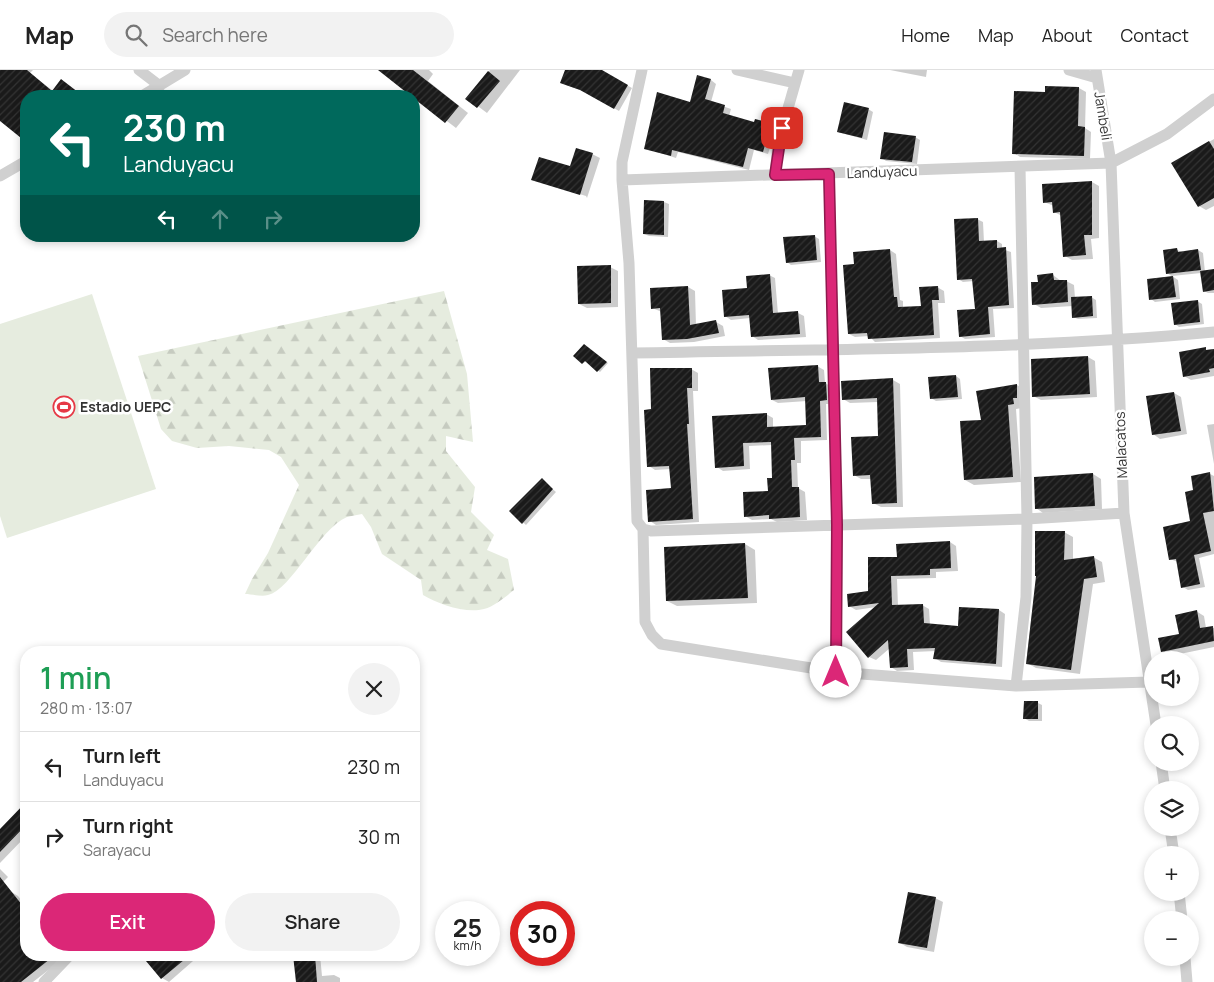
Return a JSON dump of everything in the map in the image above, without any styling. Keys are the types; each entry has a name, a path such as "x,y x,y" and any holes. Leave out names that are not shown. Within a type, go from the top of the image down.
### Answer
{"street":[{"path":"139,70 160,86"},
{"path":"153,90 185,70"},
{"path":"737,70 795,83"},
{"path":"775,175 778,143 799,70"},
{"path":"1069,70 1097,74"},
{"path":"639,72 622,162 622,180 629,263 637,521 643,529 645,622 652,635 661,644 836,672 1016,686 1144,682"},
{"name":"Jambeli","path":"1097,74 1111,163"},
{"path":"1111,163 1167,134 1214,99"},
{"name":"Landuyacu","path":"622,180 1111,163"},
{"name":"Malacatos","path":"1111,163 1124,513 1144,651"},
{"path":"0,176 20,164"},
{"path":"1016,686 1026,597 1027,519 1026,344 1020,167"},
{"path":"829,174 837,525 836,672"},
{"path":"632,353 1117,341 1214,332"},
{"path":"643,529 651,531 1027,519 1124,513"},
{"path":"44,982 64,961"},
{"path":"1186,966 1187,982"}],"green space":[{"path":"444,291 467,374 473,442 446,436 446,451 475,487 471,512 494,535 487,550 508,559 514,590 492,606 477,610 444,605 423,595 421,580 382,554 371,527 362,514 347,517 337,524 326,534 277,591 265,596 245,594 268,553 299,485 281,457 269,450 229,446 197,448 172,441 161,429 138,356"},
{"name":"Estadio UEPC","path":"92,294 156,489 7,538 0,516 0,324"}],"building":[{"path":"0,70 27,70 51,90 20,90 20,137 0,121"},
{"path":"378,70 413,70 459,106 445,123 420,103 420,90 403,90"},
{"path":"565,70 602,70 628,85 614,109 580,90 560,83"},
{"path":"488,71 500,81 477,108 465,99"},
{"path":"697,75 711,79 705,99 725,105 723,113 754,122 755,119 771,123 763,152 748,148 743,167 672,150 671,156 644,149 657,92 690,102"},
{"path":"61,79 75,90 53,90"},
{"path":"1045,86 1079,87 1078,126 1085,127 1084,156 1012,154 1014,91 1045,92"},
{"path":"844,102 869,108 862,138 837,132"},
{"path":"884,132 916,136 912,162 880,159"},
{"path":"1209,141 1214,149 1214,198 1198,207 1171,163"},
{"path":"576,148 593,153 580,195 531,180 539,157 570,166"},
{"path":"1092,181 1092,235 1084,235 1086,255 1063,257 1060,212 1053,213 1052,202 1043,203 1042,184"},
{"path":"644,200 664,201 664,235 643,234"},
{"path":"978,218 979,241 997,240 997,248 1006,247 1009,305 988,307 990,334 959,337 957,310 975,309 972,279 957,280 954,219"},
{"path":"815,235 817,260 786,263 783,237"},
{"path":"1177,248 1178,252 1198,249 1201,270 1166,274 1163,250"},
{"path":"890,249 894,297 897,297 898,307 921,306 919,287 938,286 939,300 932,300 934,335 868,339 867,333 848,334 843,265 854,264 853,252"},
{"path":"611,265 611,303 578,304 577,266"},
{"path":"1214,269 1214,290 1203,292 1200,271"},
{"path":"1053,273 1054,280 1067,280 1068,302 1032,305 1031,282 1038,282 1037,275"},
{"path":"770,274 773,313 798,311 800,334 751,337 749,315 724,317 722,290 747,288 746,276"},
{"path":"1173,276 1176,297 1149,300 1147,279"},
{"path":"688,286 690,325 716,320 719,333 687,339 662,340 660,308 651,309 650,288"},
{"path":"1092,296 1093,316 1072,318 1071,297"},
{"path":"1198,300 1200,322 1174,325 1171,303"},
{"path":"584,344 607,362 597,372 585,361 582,364 573,356"},
{"path":"1206,347 1206,350 1214,349 1214,368 1209,369 1210,372 1183,377 1179,352"},
{"path":"1088,356 1090,394 1032,397 1031,359"},
{"path":"818,365 819,382 826,382 827,400 820,401 821,437 794,438 795,460 791,460 792,487 799,487 800,517 769,519 769,515 744,517 743,492 768,491 767,478 772,478 771,442 743,443 744,466 715,468 712,416 767,413 767,427 806,425 805,397 771,400 768,368"},
{"path":"650,368 692,368 692,388 687,388 689,424 687,424 693,519 648,522 646,490 671,488 669,466 647,467 644,410 651,409"},
{"path":"956,375 958,397 930,399 928,377"},
{"path":"893,378 897,503 872,504 870,475 853,476 851,437 878,436 877,398 842,400 841,381"},
{"path":"1017,384 1017,398 1013,398 1014,404 1008,405 1013,477 964,480 960,421 981,420 976,391"},
{"path":"1174,392 1181,431 1152,435 1146,396"},
{"path":"1210,472 1214,511 1203,513 1211,551 1194,555 1200,584 1181,588 1176,559 1169,560 1163,527 1190,521 1185,492 1193,490 1191,476"},
{"path":"1093,473 1095,506 1035,509 1034,477"},
{"path":"542,478 553,489 522,524 509,511"},
{"path":"1035,531 1065,531 1064,560 1094,556 1097,577 1084,579 1071,670 1026,664 1036,576"},
{"path":"950,541 951,568 930,569 930,575 891,576 892,605 923,604 924,623 958,626 959,607 999,609 996,664 933,659 935,648 907,649 908,667 890,668 888,640 868,658 846,632 879,603 848,607 847,594 868,591 868,557 897,557 896,544"},
{"path":"745,543 748,598 666,601 664,547"},
{"path":"1197,610 1200,628 1213,626 1214,641 1161,651 1158,638 1179,634 1175,615"},
{"path":"1024,701 1038,701 1038,719 1023,719"},
{"path":"20,808 20,831 0,852 0,829"},
{"path":"0,877 20,902 20,961 47,961 21,982 0,982"},
{"path":"908,892 936,897 927,948 898,943"},
{"path":"146,961 183,961 161,979"},
{"path":"294,961 315,961 317,982 296,982"}],"place":[{"name":"Estadio UEPC","path":"64,407"}],"route":[{"path":"782,128 778,143 775,175 829,174 837,525 836,672"}]}
